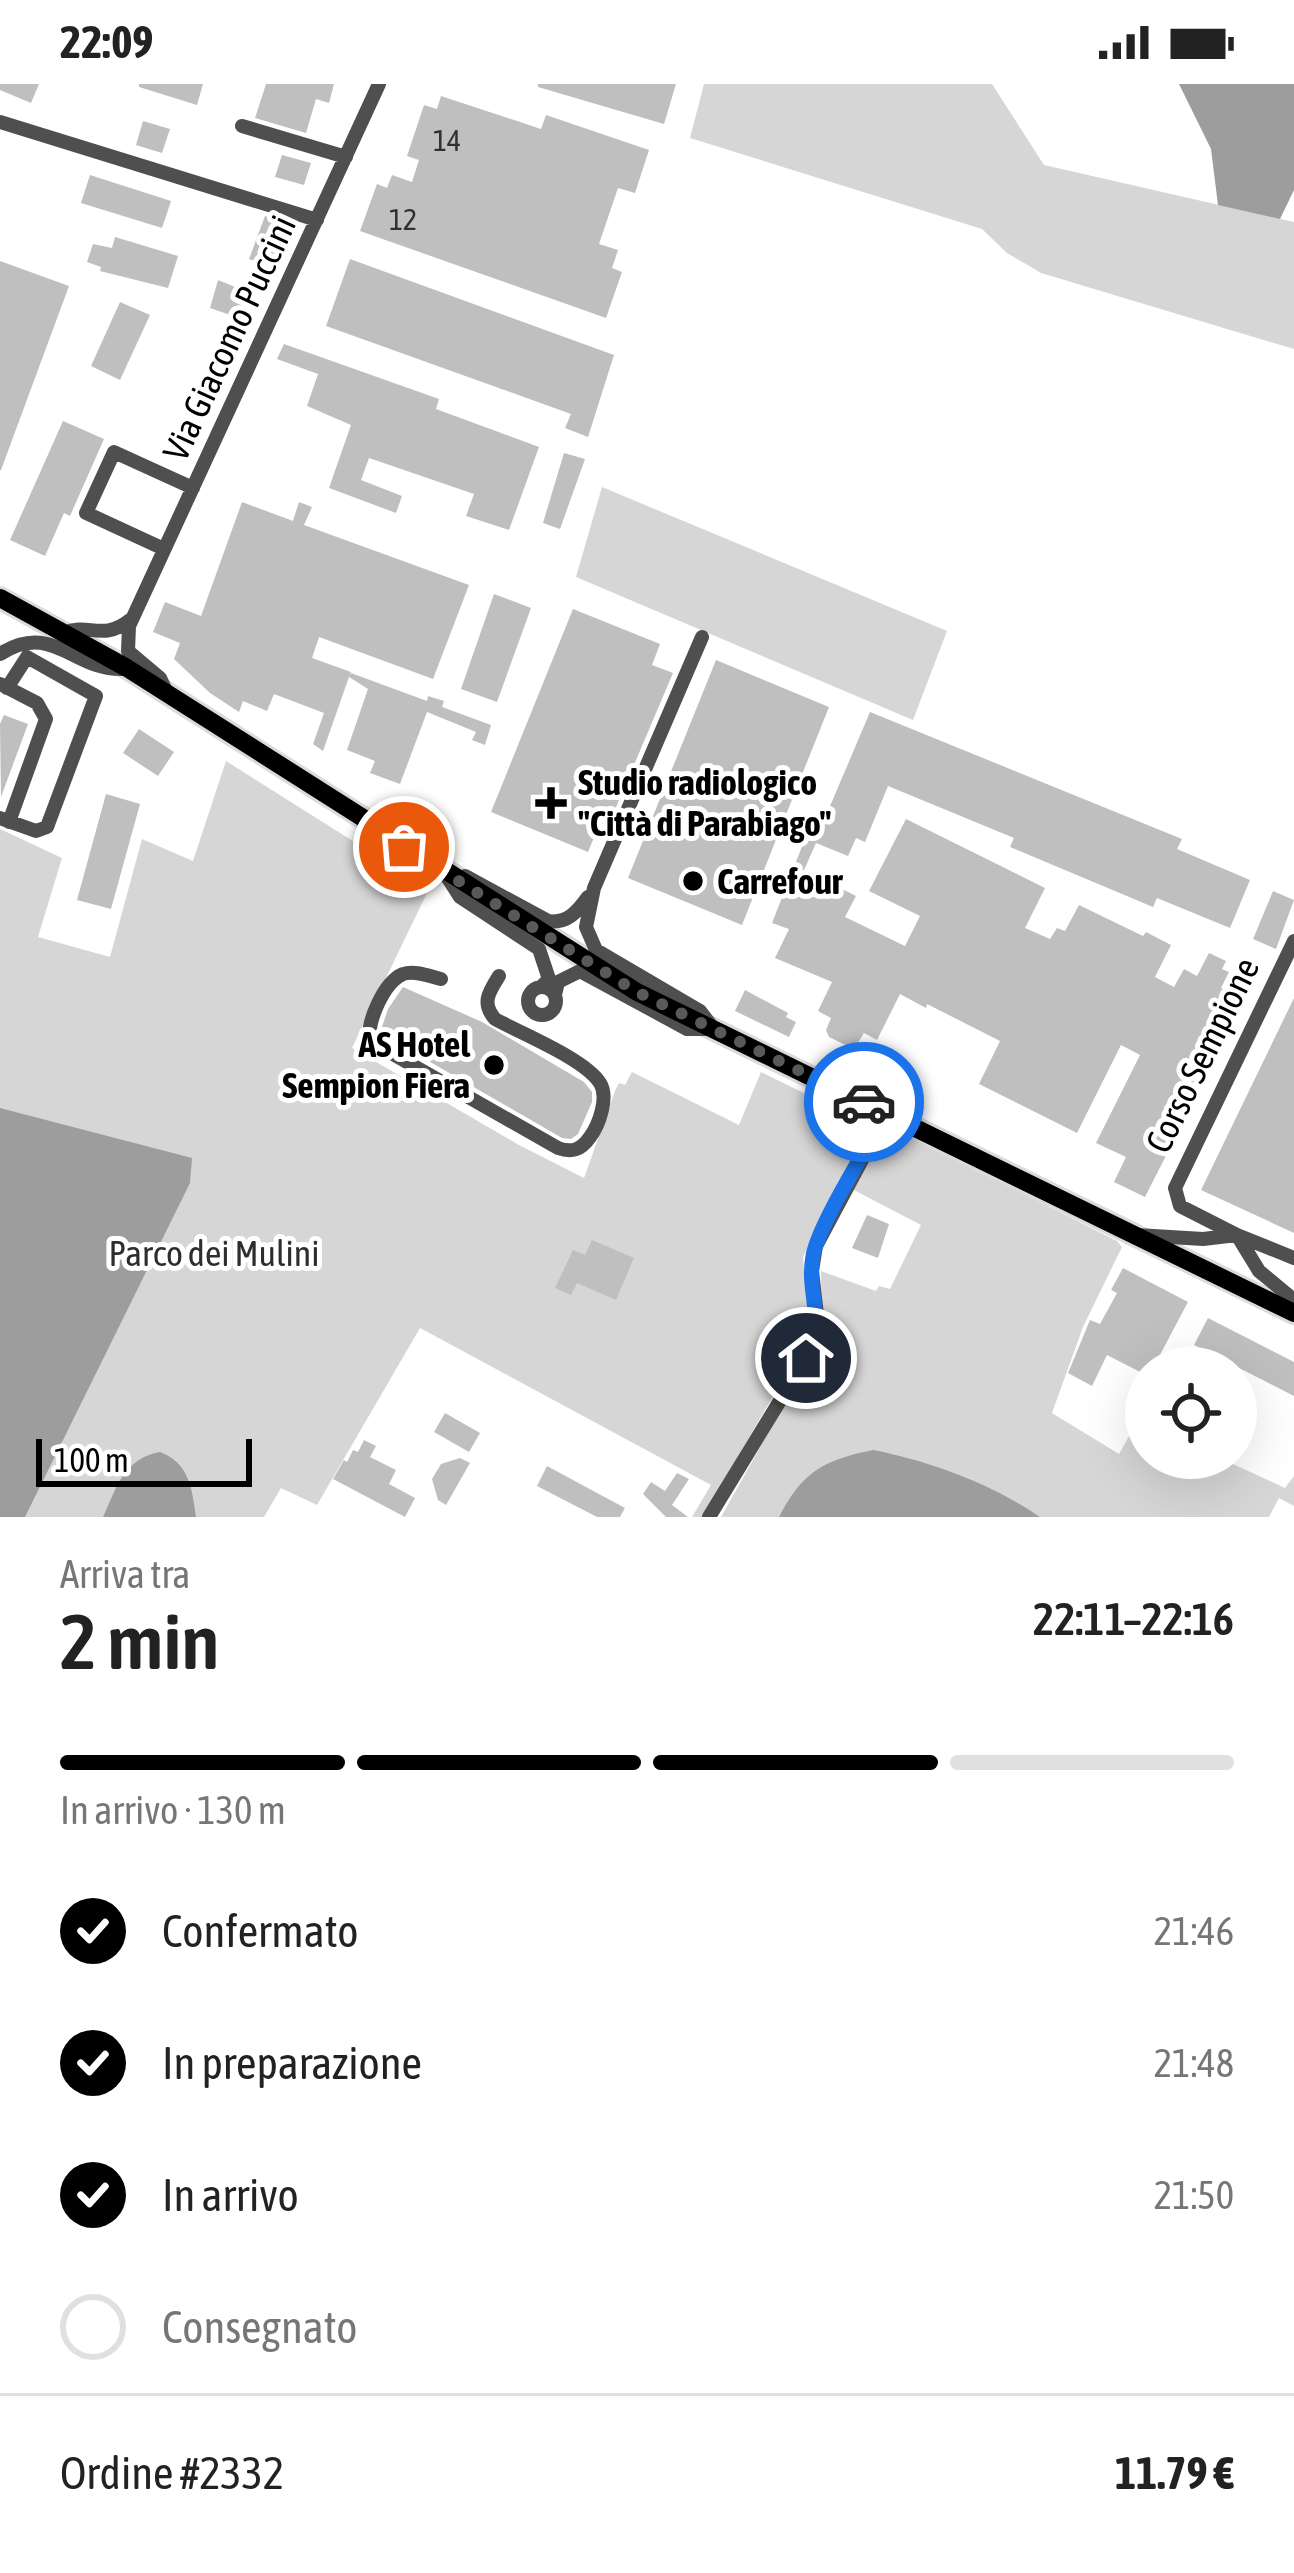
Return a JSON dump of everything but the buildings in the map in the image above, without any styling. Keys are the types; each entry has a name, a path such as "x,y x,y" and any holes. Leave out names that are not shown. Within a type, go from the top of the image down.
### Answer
{"main road":[{"name":"Corso Sempione","path":"0,598 128,668 637,992 1294,1313"}],"street":[{"name":"Via Giacomo Puccini","path":"133,616 379,84"},
{"path":"0,122 317,220"},
{"path":"242,126 346,157"},
{"path":"164,549 86,513 114,452 193,488"},
{"path":"64,633 75,628 96,634 111,632 133,616"},
{"path":"133,616 128,651 160,678 167,693"},
{"path":"702,637 594,888 586,927 596,950 700,1011 714,1030"},
{"name":"Corso Sempione","path":"0,654 40,641 107,669 128,668"},
{"path":"27,657 96,696 47,826 36,831 5,820 46,719 37,703 4,686 27,657"},
{"path":"444,872 474,878 559,923 580,908 594,888"},
{"name":"Corso Sempione","path":"444,872 460,897 539,949 548,991 580,971 687,1029 714,1030"},
{"name":"Corso Sempione","path":"1294,941 1174,1187 1180,1206 1294,1258"},
{"path":"441,979 407,972 396,978 370,1025 370,1041 546,1142 570,1152 578,1149 599,1117 601,1084 582,1066 495,1019 487,998 499,976"},
{"path":"709,1517 806,1358 817,1315 812,1271 816,1246 886,1113"},
{"name":"Corso Sempione","path":"1132,1235 1203,1239 1237,1235"},
{"name":"Corso Sempione","path":"1237,1235 1259,1270 1294,1300"}],"green space":[{"path":"704,84 992,84 1044,165 1294,222 1294,349 1041,273 1007,253 982,229 690,138"},
{"path":"602,487 947,631 913,720 576,577"},
{"name":"Parco dei Mulini","path":"226,761 426,887 352,1048 519,1145 584,1178 615,1091 632,1072 739,1125 761,1072 873,1127 803,1257 810,1332 703,1517 692,1517 711,1485 420,1328 317,1505 281,1488 264,1517 0,1517 0,829 62,858 38,937 110,957 142,839 193,861"},
{"path":"887,1129 903,1133 1122,1247 1083,1327 1052,1413 1119,1454 1125,1443 1125,1479 1257,1479 1257,1475 1285,1488 1294,1476 1294,1506 1279,1498 1269,1517 721,1517 822,1337 821,1271 876,1291 879,1286 890,1289 921,1225 852,1189"}],"shaded area":[{"path":"1179,84 1294,84 1294,190 1280,219 1218,205 1211,149"},
{"path":"0,1108 192,1158 190,1183 25,1517 0,1517"},
{"path":"873,1450 960,1475 1040,1517 779,1517 797,1489 817,1470"},
{"path":"160,1452 183,1470 196,1517 103,1517 129,1468"}],"way so far":[{"path":"404,847 637,992 864,1102"}],"place":[{"name":"Studio radiologico \"Città di Parabiago\"","path":"551,803"},
{"name":"Carrefour","path":"693,881"},
{"name":"AS Hotel Sempion Fiera","path":"494,1065"}],"route":[{"path":"806,1358 817,1315 812,1271 816,1246 886,1113 864,1102"}]}
